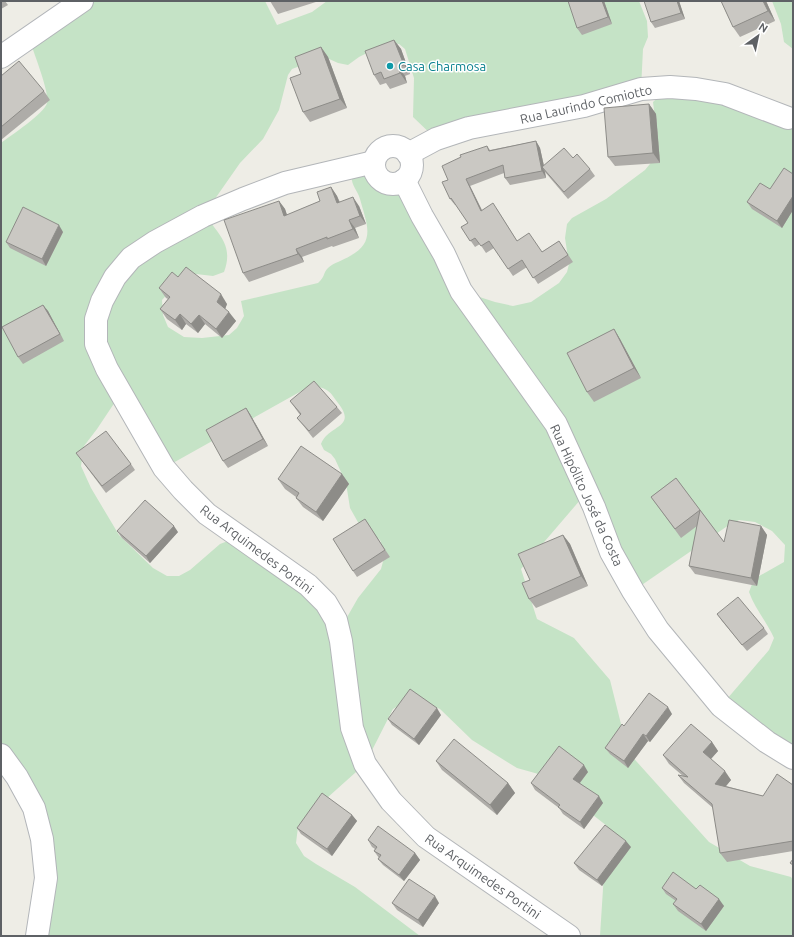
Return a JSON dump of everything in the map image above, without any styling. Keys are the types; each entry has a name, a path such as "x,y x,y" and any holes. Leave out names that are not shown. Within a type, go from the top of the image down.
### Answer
{"street":[{"path":"1,57 82,1"},
{"name":"Rua Laurindo Comiotto","path":"408,154 436,139 469,128 584,106 641,89 670,87 696,89 725,94 791,118"},
{"path":"389,146 396,146 403,149 408,154 411,161 411,168 409,175 404,180 390,184 377,176 374,169 374,162 377,155 382,150 389,146"},
{"name":"Rua Arquimedes Portini","path":"374,162 285,183 203,216 155,242 131,258 115,277 102,302 96,319 96,344 107,369 164,468 183,490 207,514 308,585 326,603 336,620 341,641 352,728 365,764 390,801 426,837 569,936"},
{"name":"Rua Hipólito José da Costa","path":"404,180 422,216 444,254 461,291 556,424 612,552 633,591 658,630 721,706 767,742 793,758"},
{"path":"1,755 17,777 34,808 42,839 46,878 37,936"}],"green space":[{"path":"82,1 265,1 277,25 312,12 327,1 639,1 647,21 648,37 643,49 641,89 436,139 413,117 414,78 405,49 399,44 390,43 379,47 359,57 348,65 338,63 327,58 292,69 288,75 279,110 263,139 240,163 203,216 207,218 222,238 226,248 227,259 224,272 213,276 196,274 182,278 162,300 163,315 168,327 184,337 202,338 229,335 237,328 244,316 241,301 318,283 330,266 358,250 367,238 367,223 359,196 352,181 352,173 374,169 380,179 389,183 397,183 461,291 513,306 531,302 559,283 567,272 569,264 565,238 567,224 572,218 606,199 645,170 654,159 656,126 653,102 670,87 790,125 793,128 793,758 721,706 769,650 774,638 754,604 749,592 754,579 784,562 785,545 772,531 755,522 739,520 726,527 633,591 587,492 521,569 537,619 574,638 610,680 628,752 709,842 750,866 791,877 793,880 793,936 600,936 607,826 542,775 517,768 472,740 440,709 413,697 393,709 365,764 327,798 298,827 296,843 304,856 355,887 420,936 35,936 42,839 1,755 1,143 34,118 47,103 44,81 29,38","holes":["316,386 321,387 331,394 343,411 345,417 340,426 329,433 321,444 324,450 331,454 335,459 346,483 350,508 359,524 380,540 385,554 381,569 358,598 346,619 228,541 220,544 190,570 179,576 167,576 153,568 119,535 91,488 81,466 84,446 121,393 164,468 305,389"]},
{"path":"772,1 793,1 793,49 784,42 781,24"}],"building":[{"path":"568,1 602,1 608,17 577,28"},
{"path":"644,1 677,1 681,13 651,22"},
{"path":"721,1 763,1 768,11 733,27"},
{"path":"394,40 404,65 398,67 400,73 384,79 381,72 374,75 365,51"},
{"path":"321,47 340,99 303,112 290,78 301,74 295,57"},
{"path":"19,61 44,91 1,127 1,76"},
{"path":"649,104 653,153 608,157 604,108"},
{"path":"536,141 542,171 505,178 503,165 466,179 481,211 493,203 517,241 529,233 542,252 559,241 568,255 533,278 522,260 508,269 489,241 481,246 475,238 470,241 461,227 468,223 451,198 450,199 442,182 448,180 442,166 461,157 460,155 487,146 489,151"},
{"path":"564,148 573,158 577,154 590,169 564,192 542,167"},
{"path":"784,168 793,174 793,196 777,221 747,202 760,183 770,189"},
{"path":"331,187 337,203 353,197 360,216 349,220 353,229 296,249 298,254 243,273 224,220 279,201 284,216 320,201 317,192"},
{"path":"23,207 59,225 42,259 6,242"},
{"path":"186,267 221,294 217,302 229,312 216,329 199,315 191,324 180,314 175,320 160,309 170,297 159,288 172,272 178,277"},
{"path":"43,305 60,334 18,357 2,327"},
{"path":"614,329 634,368 587,392 567,353"},
{"path":"314,381 337,407 309,431 297,418 301,414 290,401"},
{"path":"246,408 263,439 223,461 206,430"},
{"path":"106,431 131,464 102,486 76,453"},
{"path":"301,446 342,474 316,512 296,498 299,493 278,479"},
{"path":"676,478 700,510 675,529 651,497"},
{"path":"145,500 174,526 146,556 117,531"},
{"path":"700,510 724,542 729,520 761,526 751,578 689,566"},
{"path":"365,519 385,550 353,571 333,539"},
{"path":"563,535 581,576 529,599 522,583 530,580 518,554"},
{"path":"738,597 764,628 742,645 717,614"},
{"path":"410,689 437,708 414,739 388,719"},
{"path":"649,693 668,707 646,736 643,734 624,761 605,748 622,724 624,726"},
{"path":"691,724 712,742 703,752 725,771 715,784 763,796 777,774 793,785 793,841 720,853 712,804 678,775 688,777 663,755"},
{"path":"454,739 508,783 490,805 436,761"},
{"path":"559,746 584,765 573,779 599,796 580,822 558,807 560,805 531,783"},
{"path":"322,793 352,815 327,849 297,828"},
{"path":"605,825 626,841 597,880 574,863"},
{"path":"378,826 415,853 399,875 378,859 381,855 374,851 377,847 368,840"},
{"path":"673,872 696,889 700,885 719,899 701,924 673,904 677,899 662,888"},
{"path":"409,879 435,896 418,920 392,903"}],"place":[{"name":"Casa Charmosa","path":"390,66"}]}
